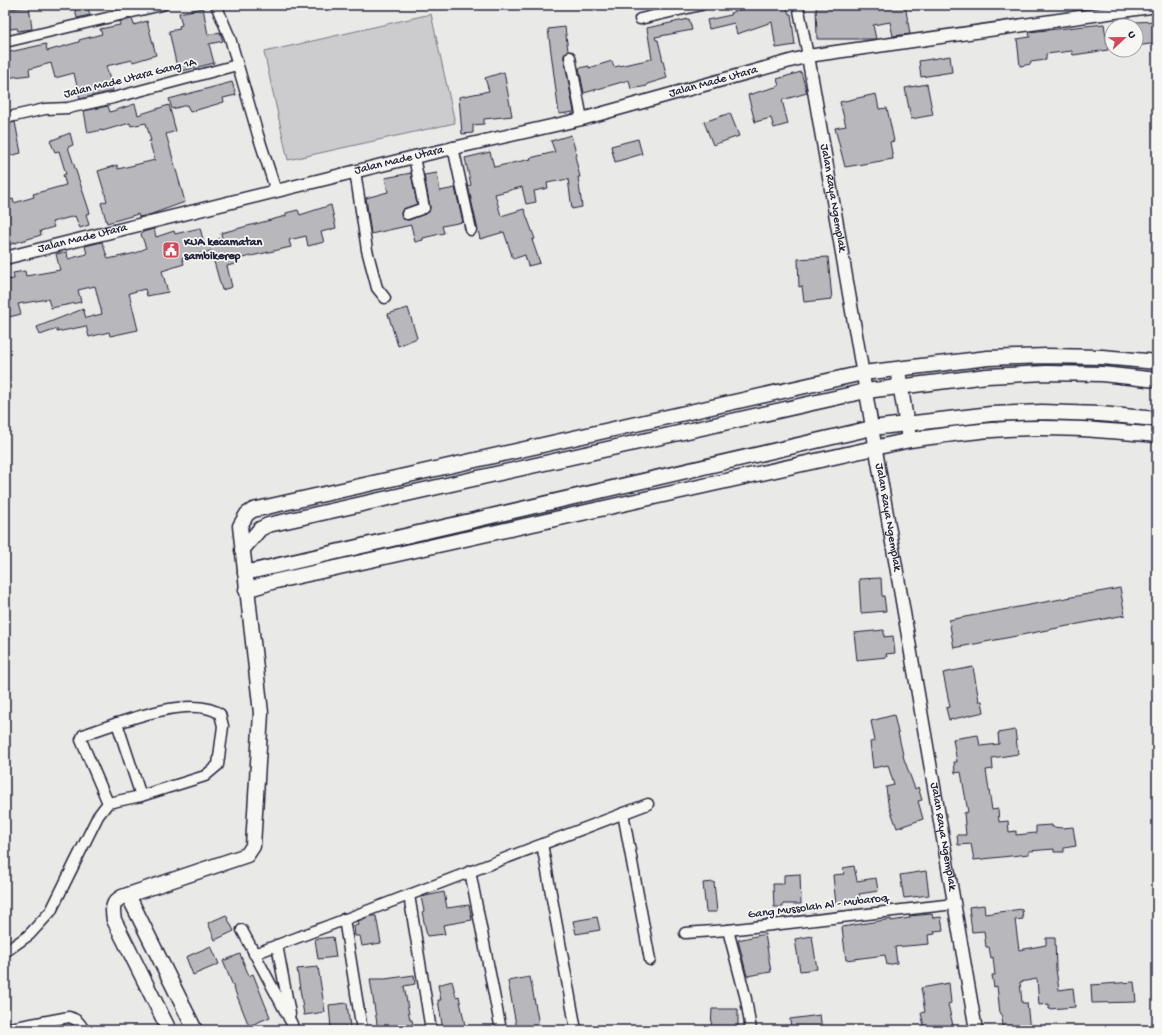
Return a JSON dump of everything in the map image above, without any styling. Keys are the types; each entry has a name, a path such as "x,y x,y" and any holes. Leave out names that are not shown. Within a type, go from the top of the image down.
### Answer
{"main road":[{"path":"169,1030 114,920 112,912 113,905 117,900 128,895 247,855 253,846 261,713 244,573 240,526 247,514 253,510 863,373 988,358 1046,356 1102,357 1157,362"},
{"path":"898,368 910,440"},
{"path":"242,550 260,529 268,525 866,391 987,376 1046,373 1102,374 1157,380"},
{"path":"244,573 872,428 991,414 1042,412 1100,414 1157,419"},
{"path":"246,590 272,582 910,440 992,430 1044,428 1099,430 1157,435"},
{"path":"128,895 195,1030"}],"street":[{"path":"5,42 162,5"},
{"path":"216,5 230,38 276,191"},
{"path":"640,19 701,5"},
{"name":"Jalan Raya Ngemplak","path":"798,5 976,1030"},
{"name":"Jalan Made Utara","path":"5,258 454,147 582,120 808,56 1157,6"},
{"path":"570,57 582,120"},
{"name":"Jalan Made Utara Gang 1A","path":"5,118 46,109 68,108 113,98 237,65"},
{"path":"454,147 471,230"},
{"path":"407,214 424,208 414,157"},
{"path":"354,172 367,250 377,288 385,298"},
{"path":"5,952 29,935 51,911 98,816 108,803 141,796 205,776 213,771 218,765 223,726 222,718 214,710 177,706 117,723 83,735 81,738 108,803"},
{"path":"117,723 141,796"},
{"path":"254,954 648,804"},
{"path":"623,813 650,960"},
{"path":"542,844 576,1030"},
{"path":"470,871 501,1030"},
{"path":"409,895 431,1030"},
{"name":"Gang Mussolah Al - Mubaroq","path":"685,933 728,930 954,904"},
{"path":"344,919 362,1030"},
{"path":"242,930 292,1027"},
{"path":"728,930 746,999 751,1030"},
{"path":"277,945 292,1027"},
{"path":"5,1029 69,1017 74,1018 84,1030"}],"shaded area":[{"path":"431,14 455,123 288,160 264,52"}],"building":[{"path":"74,5 87,5 90,15 77,18"},
{"path":"754,5 786,5 789,14 791,14 795,45 776,48 772,22 737,34 734,23 709,29 707,20 731,15 730,13"},
{"path":"816,5 861,5 861,7 905,5 910,34 893,36 890,22 873,25 876,39 817,39"},
{"path":"29,6 32,29 18,31 17,28 5,30 5,10"},
{"path":"203,8 208,35 220,32 223,41 209,44 214,63 178,72 169,31 180,29 179,26 182,25 179,13"},
{"path":"132,19 134,25 147,21 156,55 133,62 132,60 106,66 113,91 80,99 74,73 55,78 51,63 29,69 30,75 5,78 5,53 46,44 47,51 102,34 100,29 120,25 119,22"},
{"path":"689,19 692,30 655,37 656,40 658,40 667,78 647,84 647,86 631,89 629,80 584,93 579,68 589,66 589,68 612,61 614,67 652,59 647,28"},
{"path":"1156,21 1157,43 1144,45 1144,22"},
{"path":"1104,24 1104,51 1073,55 1072,51 1046,54 1046,60 1030,62 1031,64 1020,66 1017,39 1030,37 1029,32"},
{"path":"565,27 568,51 564,55 564,58 574,112 559,114 548,29"},
{"path":"950,56 952,72 921,77 919,61"},
{"path":"504,72 512,116 484,119 484,124 473,125 473,133 462,134 459,97 489,91 485,78"},
{"path":"801,72 807,93 782,100 788,124 774,128 771,118 755,122 748,95 779,86 777,79"},
{"path":"232,82 236,95 223,98 224,102 190,112 187,105 172,109 169,99"},
{"path":"927,84 933,115 911,119 905,88"},
{"path":"876,94 879,109 887,108 894,141 890,142 893,159 845,167 835,128 846,126 840,102"},
{"path":"135,104 138,115 169,105 176,131 166,134 185,202 149,215 139,217 138,214 107,223 101,203 107,201 98,171 117,165 118,169 155,160 149,141 151,141 146,123 131,126 130,123 102,131 88,133 84,111 108,106 110,112"},
{"path":"730,113 739,136 713,145 704,122"},
{"path":"15,122 21,153 5,157 5,125"},
{"path":"70,133 73,145 68,147 90,213 86,214 89,225 80,228 75,216 52,222 54,227 40,231 41,235 8,245 7,240 5,240 5,201 13,199 14,203 34,197 33,194 66,185 63,175 66,174 59,151 55,152 50,141"},
{"path":"571,135 577,156 575,156 580,177 578,177 582,207 572,209 568,179 547,183 548,188 534,191 536,202 526,204 522,187 495,194 501,216 524,209 535,239 532,240 540,263 528,266 525,255 513,259 504,232 480,239 468,186 471,185 465,158 490,152 494,167 531,159 530,158 555,152 551,141"},
{"path":"638,139 642,154 615,162 611,146"},
{"path":"411,173 417,204 402,210 401,213 403,219 409,220 429,212 430,207 424,175 437,173 440,191 455,188 463,222 442,226 444,233 423,238 423,240 415,242 411,225 371,234 366,198 388,192 385,178"},
{"path":"331,205 336,228 321,232 324,242 308,246 306,236 289,240 291,247 238,259 239,263 227,266 232,287 222,290 211,251 182,258 184,264 162,271 168,292 147,296 145,289 129,293 138,330 110,336 109,332 89,337 86,326 57,332 57,329 40,335 37,327 83,309 86,318 102,314 95,286 78,290 81,302 51,308 48,299 18,304 21,314 5,318 5,280 14,279 13,273 25,271 26,276 60,270 56,254 67,252 68,259 87,254 85,246 102,242 108,259 136,253 146,248 141,234 154,229 156,237 174,231 175,234 200,228 204,243 222,238 221,233 286,216 286,213 298,210 300,215"},
{"path":"828,257 832,299 804,302 802,286 799,287 798,259"},
{"path":"408,308 417,338 398,346 388,314"},
{"path":"881,578 882,596 884,596 886,611 861,613 859,579"},
{"path":"1120,588 1125,615 954,648 949,620"},
{"path":"884,630 884,637 893,636 895,653 886,654 887,657 857,660 854,633"},
{"path":"973,667 979,701 982,701 984,712 949,720 946,708 950,707 943,673"},
{"path":"894,715 904,759 915,789 918,787 922,800 918,801 923,819 897,828 888,803 886,787 894,785 888,765 873,768 870,742 875,741 871,721"},
{"path":"1015,730 1018,754 992,758 993,769 986,770 992,810 998,809 999,822 1008,821 1009,832 1016,831 1016,835 1036,833 1036,826 1052,825 1052,827 1073,827 1076,846 1064,848 1064,852 1054,852 1054,849 1029,851 1029,854 974,860 971,844 958,845 957,835 966,835 964,813 968,812 961,772 955,773 954,762 957,762 953,739 978,735 980,746 999,744 998,733"},
{"path":"854,866 857,881 876,878 878,891 859,894 860,900 836,905 833,875 844,874 843,868"},
{"path":"926,871 929,895 904,898 900,875"},
{"path":"800,874 801,904 783,904 783,907 774,907 773,884 784,884 784,875"},
{"path":"714,882 717,912 706,912 703,883"},
{"path":"444,892 447,908 469,905 472,920 443,925 445,934 427,936 422,912 424,911 421,897"},
{"path":"984,905 985,914 1022,909 1023,919 1015,920 1019,950 1046,945 1046,938 1055,938 1056,969 1059,990 1073,988 1075,1007 1049,1009 1049,1004 1039,1005 1037,979 1020,982 1022,1003 1027,1003 1030,1030 1004,1030 1000,1013 997,986 994,987 992,975 995,975 993,957 991,958 989,947 986,947 984,931 972,932 969,907"},
{"path":"932,914 933,918 941,917 943,930 934,931 935,934 928,935 929,944 895,947 897,963 887,965 885,955 846,960 842,927 891,919 891,921 910,918 909,916"},
{"path":"226,915 234,931 215,940 208,923"},
{"path":"371,916 376,916 381,943 362,946 360,936 355,936 354,926 359,925 358,921"},
{"path":"597,917 600,930 576,934 573,921"},
{"path":"765,934 771,972 747,976 738,940"},
{"path":"812,936 817,969 800,971 795,939"},
{"path":"333,937 336,957 318,959 315,939"},
{"path":"211,946 219,964 193,975 186,957"},
{"path":"240,954 249,976 253,974 270,1017 249,1026 223,961"},
{"path":"318,967 325,1012 304,1015 297,969"},
{"path":"414,975 415,984 404,986 410,1020 412,1020 414,1030 378,1030 370,979 385,979"},
{"path":"530,977 540,1030 517,1030 508,981"},
{"path":"452,981 456,997 459,996 465,1026 443,1030 438,1000 441,1000 438,985"},
{"path":"1134,982 1136,1002 1092,1003 1091,985"},
{"path":"949,983 951,1003 948,1004 954,1030 925,1030 921,1013 925,1012 921,988"},
{"path":"347,1003 350,1027 331,1029 329,1005"},
{"path":"712,1009 738,1009 738,1030 711,1030"},
{"path":"820,1015 822,1030 791,1030 790,1019"}],"place":[{"name":"KUA kecamatan sambikerep","path":"171,250"}]}
